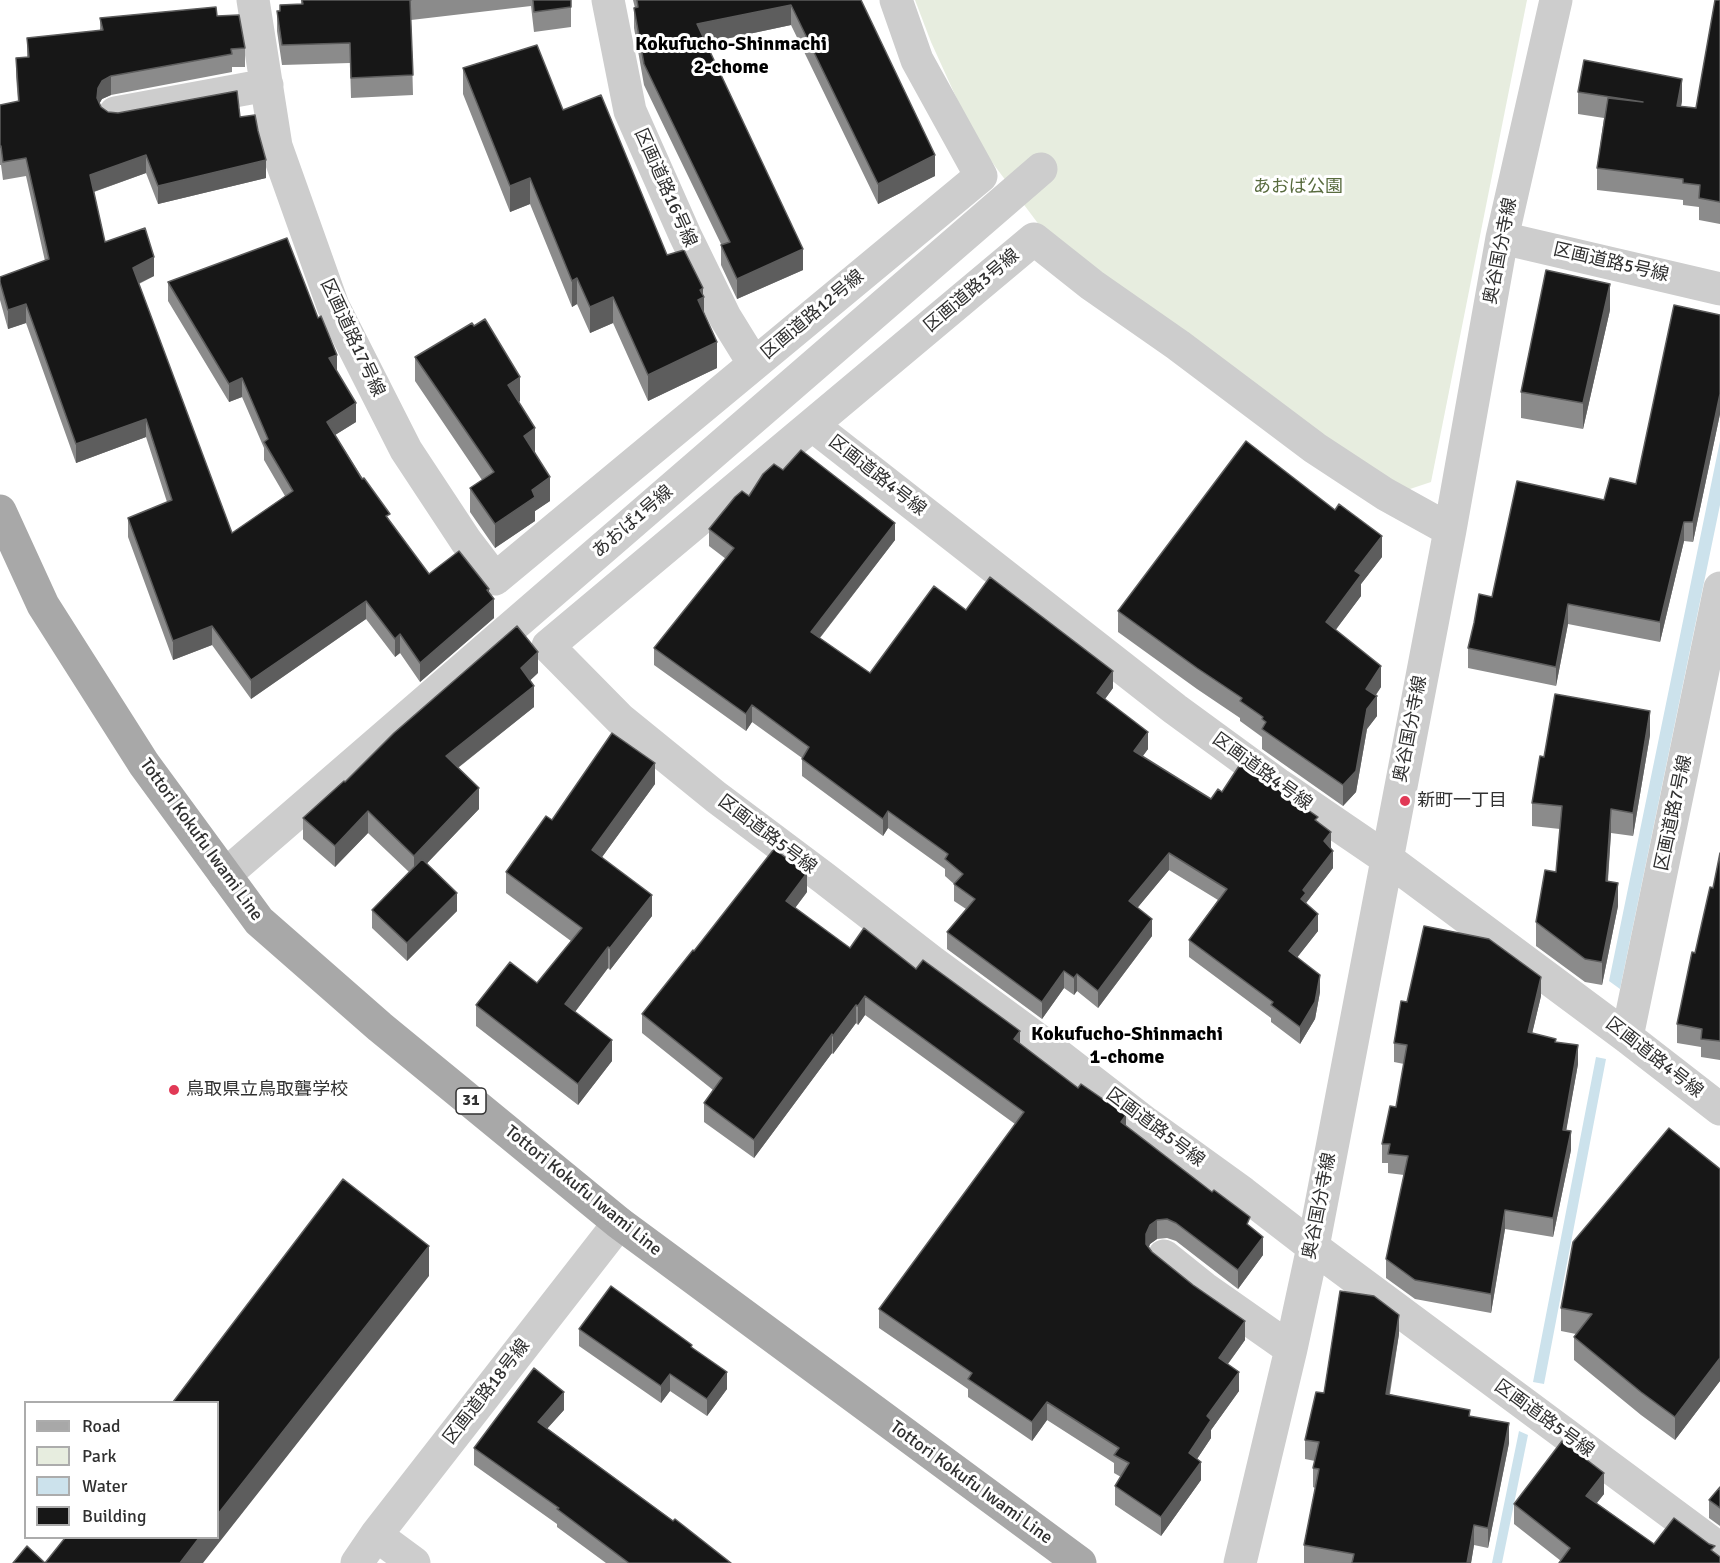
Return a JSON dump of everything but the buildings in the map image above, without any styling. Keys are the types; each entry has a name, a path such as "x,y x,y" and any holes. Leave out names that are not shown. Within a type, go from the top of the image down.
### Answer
{"main road":[{"name":"Tottori Kokufu Iwami Line","path":"0,511 43,605 144,764 259,921 380,1027 619,1223 1080,1563"}],"street":[{"name":"区画道路17号線","path":"253,0 276,146 333,306 405,450 466,541 495,579"},
{"name":"区画道路16号線","path":"608,0 630,111 685,235 725,317 754,364"},
{"name":"区画道路12号線","path":"495,579 981,176 917,60 896,0"},
{"name":"奥谷国分寺線","path":"1240,1563 1291,1348 1312,1247 1450,530 1502,238 1556,0"},
{"path":"115,112 267,85"},
{"name":"あおば1号線","path":"225,874 1041,169"},
{"name":"区画道路5号線","path":"1502,238 1720,289"},
{"name":"区画道路3号線","path":"548,646 1034,239 1092,285 1178,345 1315,448 1385,494 1450,530"},
{"name":"区画道路4号線","path":"812,425 1175,709 1279,785 1386,858 1720,1109"},
{"name":"区画道路7号線","path":"1627,1037 1720,588"},
{"name":"区画道路5号線","path":"548,646 620,719 716,797 1146,1123 1720,1549"},
{"name":"区画道路18号線","path":"357,1563 376,1535 619,1223"},
{"path":"1164,1256 1204,1288 1291,1348"},
{"path":"376,1535 414,1563"}],"green space":[{"name":"あおば公園","path":"915,0 1527,0 1431,482 1401,492 1049,238 976,141 931,42"}],"water":[{"path":"1720,441 1720,505 1620,989 1609,981"},
{"path":"1596,1057 1606,1059 1544,1384 1533,1382"},
{"path":"1519,1431 1528,1435 1502,1563 1492,1563"}],"place":[{"name":"新町一丁目","path":"1405,801"},
{"name":"鳥取県立鳥取聾学校","path":"174,1090"}],"district":[{"name":"Kokufucho-Shinmachi 2-chome","path":"731,56"},
{"name":"Kokufucho-Shinmachi 1-chome","path":"1127,1046"}]}
